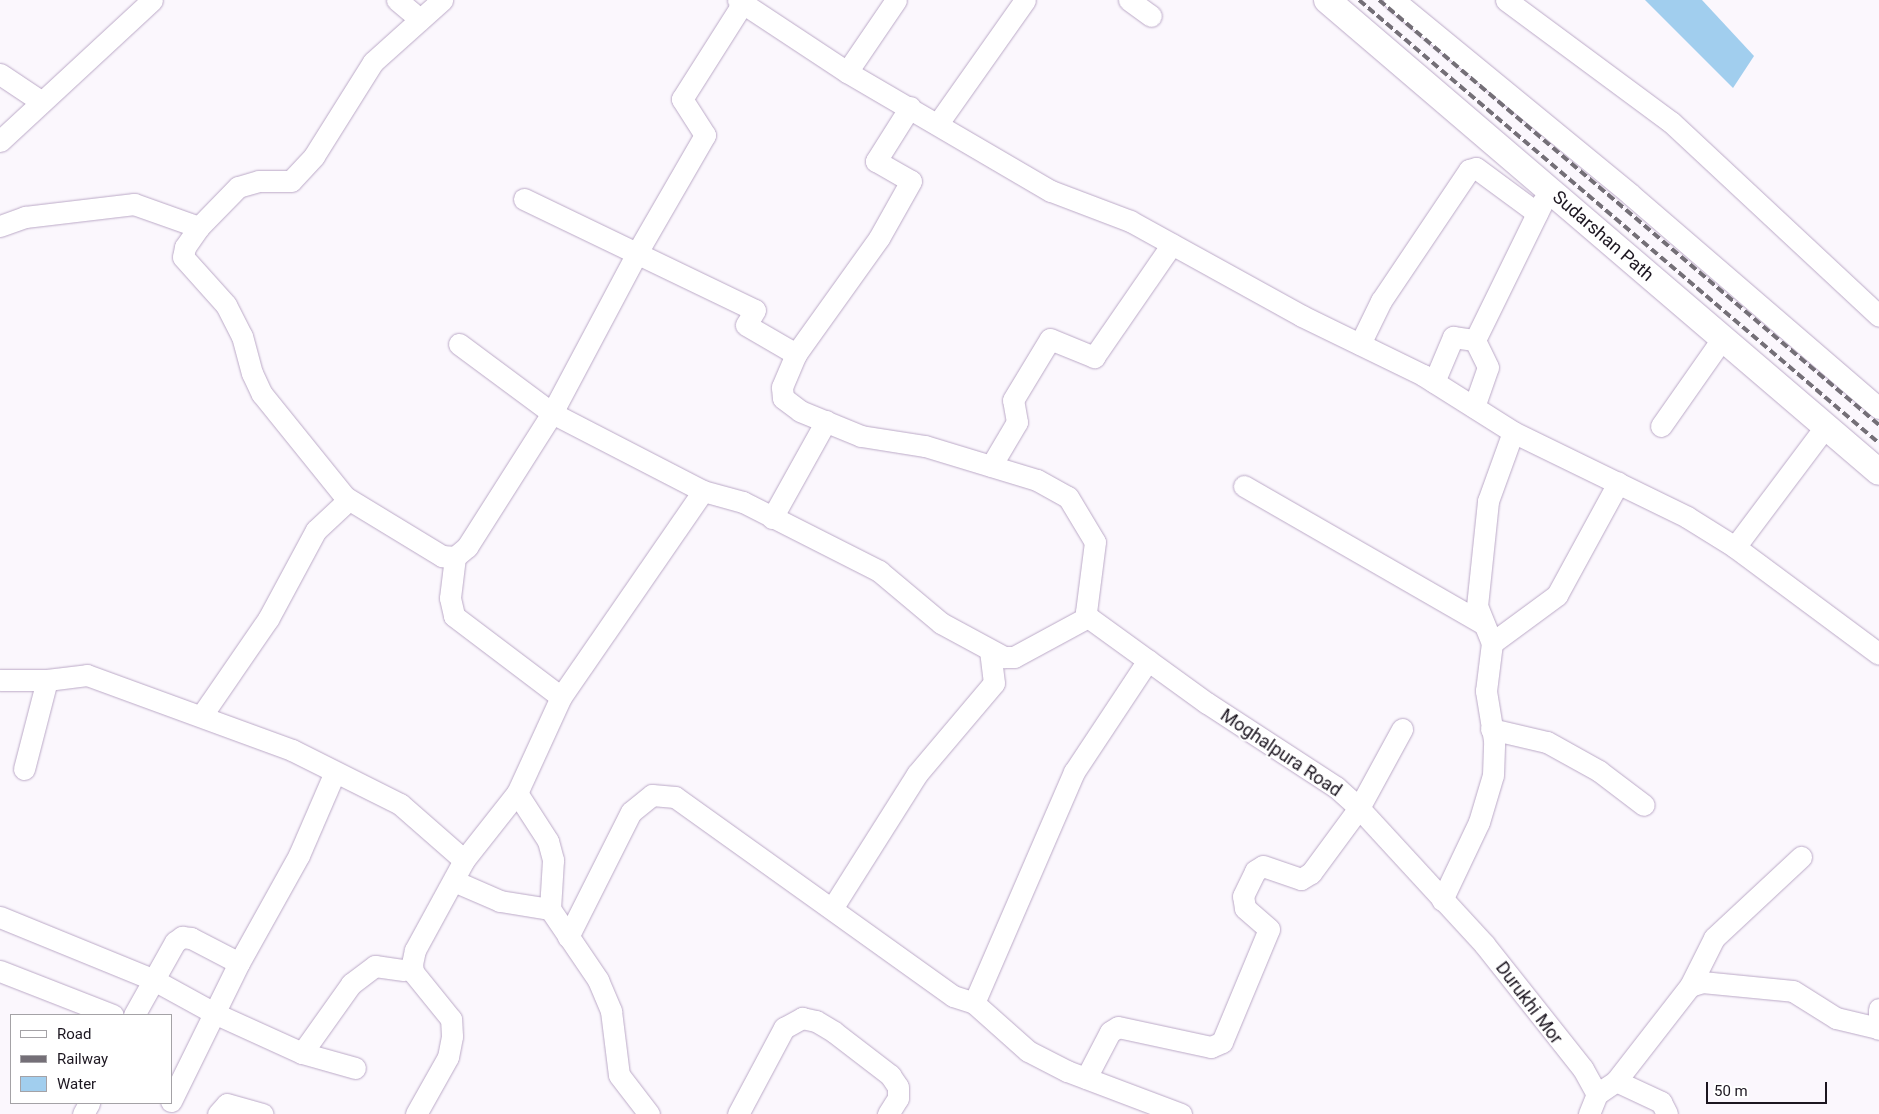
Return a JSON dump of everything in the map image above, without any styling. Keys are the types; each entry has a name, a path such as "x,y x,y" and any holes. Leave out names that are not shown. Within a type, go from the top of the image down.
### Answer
{"main road":[{"name":"Sudarshan Path","path":"1327,0 1879,472"}],"street":[{"path":"398,0 420,19"},
{"path":"442,0 373,62 298,176 283,184 259,181 238,188 199,227 185,247 183,257 226,305 242,336 252,373 262,394 345,497 442,556 455,557"},
{"path":"847,72 896,0"},
{"path":"939,122 1025,0"},
{"path":"1129,0 1151,16"},
{"path":"1394,0 1531,116 1630,194 1879,408"},
{"path":"1506,0 1670,122 1879,316"},
{"path":"561,697 454,616 450,598 455,557 467,547 552,414 638,251 706,134 682,99 741,2 847,72 939,122 1051,191 1130,221 1434,382 1513,432 1618,483 1735,547 1879,654"},
{"path":"0,141 42,102 138,4"},
{"path":"0,74 42,102"},
{"path":"459,344 552,414 703,491 743,502 879,571 936,619 990,651 1014,657 1095,622 1087,600 1096,553 1076,507 1057,488 925,446 861,436 800,411 783,398 782,388 796,354 879,238 911,181 876,161 910,107"},
{"path":"1502,187 1516,162"},
{"path":"1360,344 1381,301 1470,170 1476,168 1537,213"},
{"path":"1475,340 1548,190"},
{"path":"524,199 638,251 755,310 746,326 796,354"},
{"path":"0,226 26,217 134,204 199,227"},
{"path":"991,466 1017,422 1013,400 1050,339 1094,357 1172,244"},
{"path":"1434,382 1453,337 1475,340"},
{"path":"1661,426 1722,339"},
{"path":"1474,407 1488,366 1475,340"},
{"path":"772,518 826,421"},
{"path":"1735,547 1825,427"},
{"path":"1442,900 1486,805 1493,775 1491,729 1486,691 1492,643 1476,606 1488,501 1513,432"},
{"path":"1492,643 1557,594 1618,483"},
{"path":"1244,486 1482,622"},
{"path":"416,1114 448,1057 452,1036 451,1019 413,972 412,964 415,950 464,860 517,793 561,697 703,491"},
{"path":"202,715 268,619 316,530 343,505 345,497"},
{"name":"Moghalpura Road","path":"1095,622 1336,787 1359,808 1442,900"},
{"path":"833,907 917,774 994,683 990,651"},
{"path":"974,1003 1074,772 1148,660"},
{"path":"0,680 47,680 88,675 202,715 292,750 400,804 464,860"},
{"path":"24,769 47,680"},
{"path":"1086,1078 1110,1032 1118,1027 1211,1047 1222,1042 1269,929 1245,908 1243,896 1255,871 1263,866 1301,879 1311,872 1359,808 1402,729"},
{"path":"1491,729 1547,742 1599,771 1644,805"},
{"path":"172,1100 239,963 299,855 335,772"},
{"path":"517,793 548,840 553,860 550,909 598,980 611,1012 619,1075 648,1114"},
{"path":"568,937 632,812 652,795 675,797 833,907 953,996 974,1003 1028,1051 1086,1078 1181,1114"},
{"path":"1589,1114 1597,1094 1616,1081 1690,986 1714,938 1800,857"},
{"path":"454,881 500,901 550,909"},
{"name":"Durukhi Mor","path":"1442,900 1484,944 1583,1069 1597,1094"},
{"path":"0,918 154,980 214,1013 302,1052 355,1068"},
{"path":"135,1014 175,942 182,937 191,938 239,963"},
{"path":"302,1052 351,984 375,966 404,970"},
{"path":"0,971 110,1014"},
{"path":"1690,986 1702,982 1778,988 1793,991 1836,1018 1879,1022"},
{"path":"738,1114 784,1028 802,1018 816,1021 834,1032 890,1075 898,1087 898,1098 888,1114"},
{"path":"1616,1081 1661,1102 1667,1114"},
{"path":"218,1114 227,1104 263,1114"}],"water":[{"path":"1645,0 1702,0 1754,56 1733,88"}],"railway":[{"path":"1359,0 1879,443"},
{"path":"1379,0 1879,425"}]}
